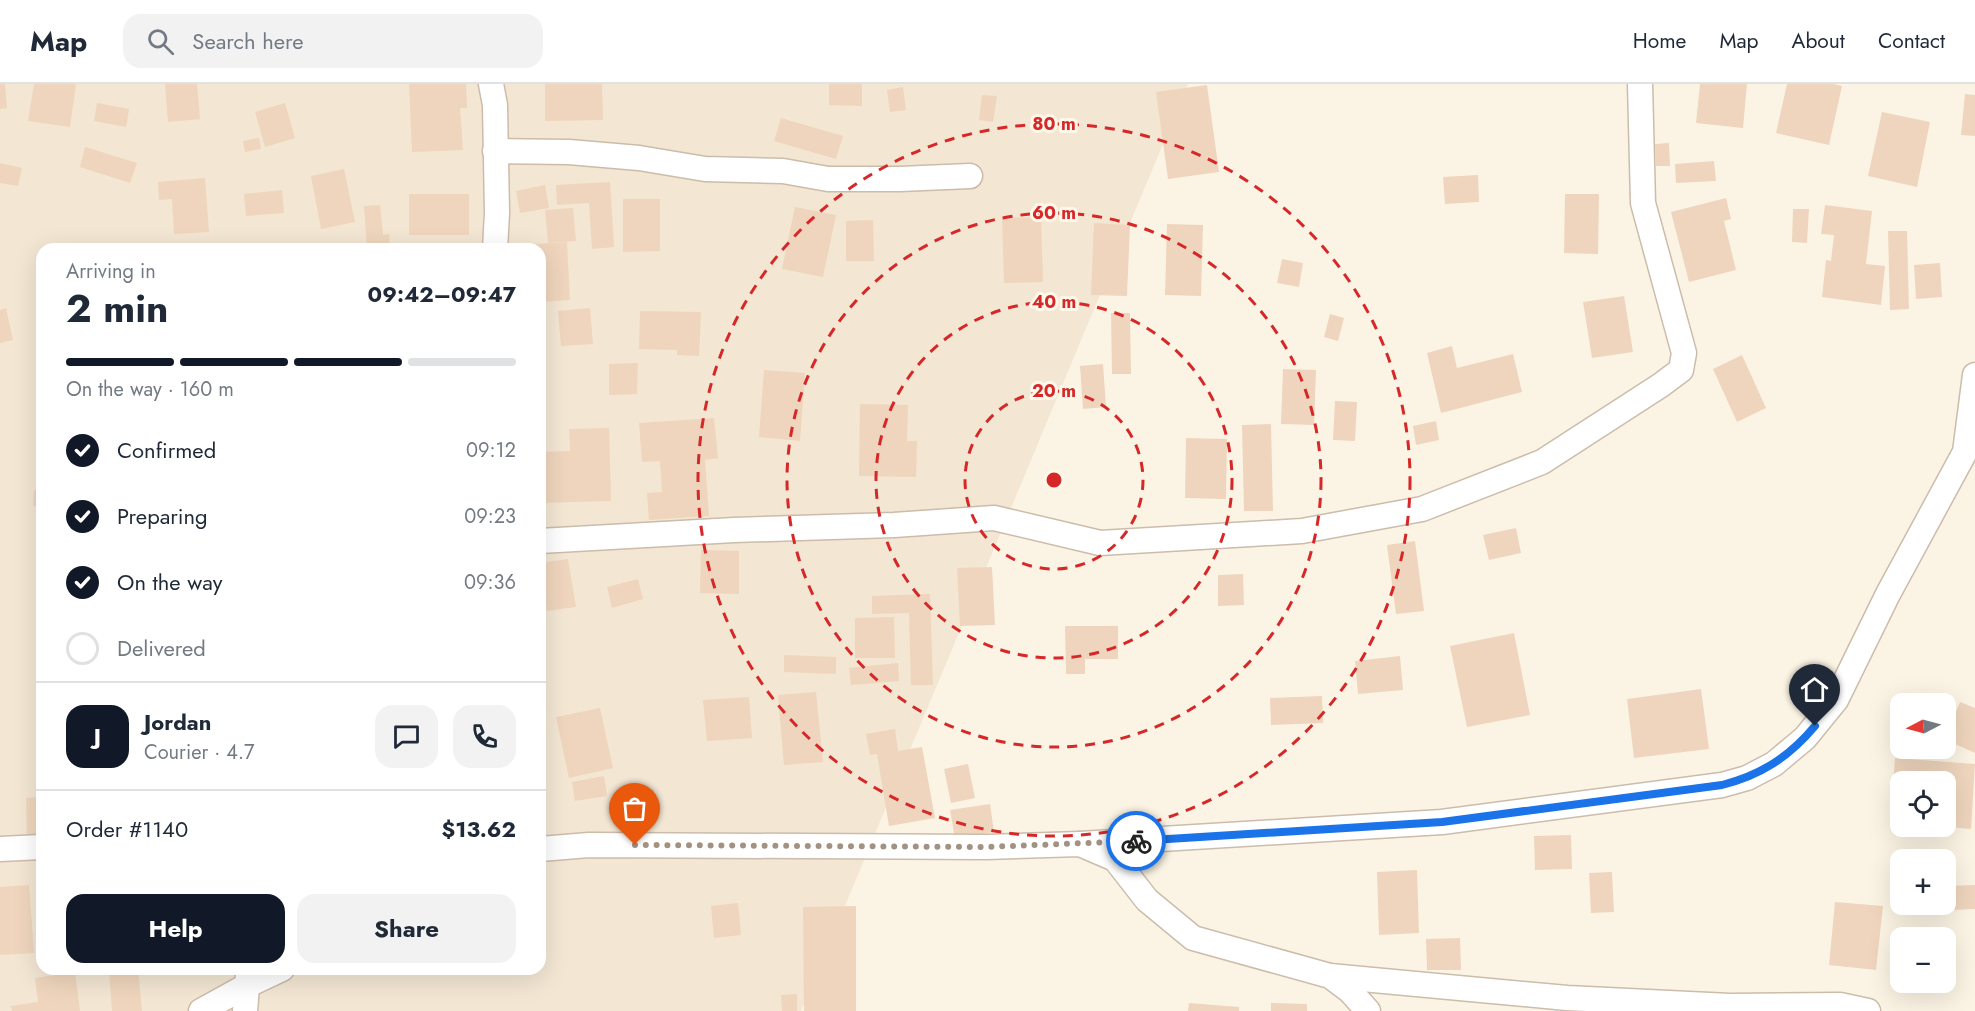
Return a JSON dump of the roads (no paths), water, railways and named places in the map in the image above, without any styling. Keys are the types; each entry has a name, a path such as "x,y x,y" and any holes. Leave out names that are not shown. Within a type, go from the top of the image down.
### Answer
{"street":[{"path":"491,84 495,105 498,213 496,243"},
{"path":"546,541 734,530 894,525 994,518 1100,543 1302,531 1422,509 1542,462 1681,370 1684,353 1643,203 1640,84"},
{"path":"495,151 569,152 639,158 705,169 783,171 828,179 970,176"},
{"path":"546,848 589,844 986,847 1080,844 1442,822 1722,785 1747,778 1774,764 1805,738 1836,700 1888,594 1970,460 1975,375"},
{"path":"1080,844 1115,859 1147,900 1193,938 1330,976 1567,998 1730,1006 1840,1005 1868,1011"},
{"path":"0,849 36,847"},
{"path":"1330,976 1350,991 1368,1011"},
{"path":"201,1011 248,977"},
{"path":"245,1011 248,977"}]}
